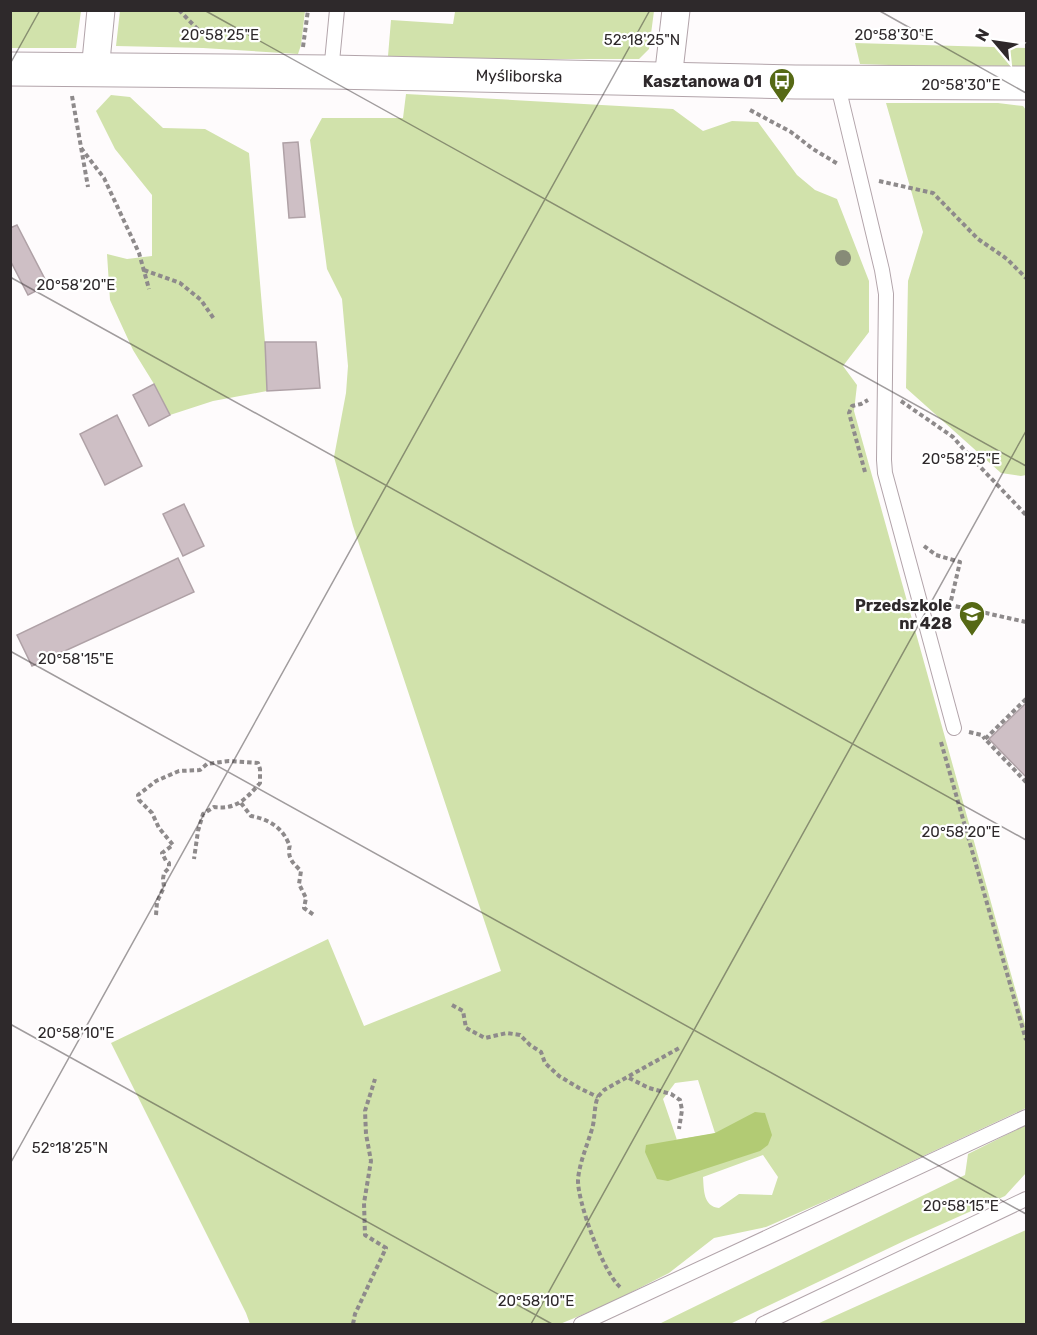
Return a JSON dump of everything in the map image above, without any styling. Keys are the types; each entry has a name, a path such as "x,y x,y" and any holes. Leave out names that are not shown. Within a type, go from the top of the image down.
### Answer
{"street":[{"path":"81,70 102,10"},
{"path":"668,79 676,10"},
{"name":"Myśliborska","path":"10,69 331,72 731,81 1026,83"}],"lane":[{"path":"331,72 337,10"},
{"path":"837,82 866,179 886,294 885,473 954,728"},
{"path":"581,1324 1026,1117"},
{"path":"1013,1206 1026,1191"},
{"path":"763,1324 1026,1199"}],"path":[{"path":"179,10 217,48"},
{"path":"303,50 308,10"},
{"path":"81,70 81,148 88,187"},
{"path":"743,106 791,132 813,148 866,179 933,193 978,238 1007,259 1026,278"},
{"path":"81,148 104,178 139,253 149,289"},
{"path":"144,270 180,283 201,300 214,319"},
{"path":"897,409 897,398 953,437 1026,515"},
{"path":"921,542 936,555 960,562 950,605 1026,622"},
{"path":"1026,699 985,739 1024,776 1026,782"},
{"path":"156,915 157,902 164,887 164,873 169,868 162,853 173,845 159,828 152,813 139,800 138,795 156,781 179,771 200,770 207,764 229,761 258,763 260,783 240,803 225,808 214,807 203,814 194,860"},
{"path":"240,803 251,816 261,818 278,827 290,844 289,853 293,863 301,871 299,884 306,898 303,908 314,915"},
{"path":"452,1005 463,1011 466,1028 485,1038 507,1033 520,1035 541,1052 545,1063 559,1076 598,1096"},
{"path":"639,1298 618,1285 609,1272 579,1194 580,1166 592,1128 598,1096 604,1090 681,1047"},
{"path":"628,1078 649,1089 671,1094 680,1100 682,1110 679,1129"},
{"path":"353,1324 355,1314 386,1248 365,1235 364,1203 371,1161 365,1111 375,1079"}],"shaded area":[{"path":"11,10 81,11 76,48 11,48"},
{"path":"120,10 305,11 298,54 203,48 116,46"},
{"path":"474,10 654,11 649,49 639,59 484,59 388,56 391,20 453,24 455,12 473,12"},
{"path":"855,43 1026,48 1026,66 860,64"},
{"path":"406,94 673,109 703,131 732,121 758,122 797,175 815,190 837,199 869,281 869,332 843,366 857,385 854,411 1026,1028 1026,1108 766,1227 714,1238 669,1273 608,1304 560,1324 250,1324 111,1043 328,939 364,1026 501,971 353,526 334,457 346,393 348,366 342,299 327,269 310,140 322,118 403,118","holes":["698,1080 715,1133 677,1140 663,1099 675,1083","763,1155 778,1177 772,1195 739,1194 719,1208 707,1201 703,1177"]},
{"path":"111,95 130,97 163,128 205,129 249,153 267,391 213,401 170,415 133,350 110,300 107,254 127,259 152,256 152,195 115,149 96,111"},
{"path":"886,103 998,103 1023,106 1026,110 1026,475 1001,473 906,388 908,281 923,232"},
{"path":"755,1112 765,1113 772,1135 768,1145 760,1151 668,1181 657,1179 645,1152 646,1145 715,1133"},
{"path":"1026,1125 1026,1173 1005,1196 904,1241 730,1324 659,1324 965,1175 968,1154"},
{"path":"1026,1230 1026,1324 817,1324"}],"building":[{"path":"298,142 305,217 289,218 283,143"},
{"path":"17,225 48,285 28,295 10,260 10,228"},
{"path":"265,342 316,342 320,388 267,391"},
{"path":"154,384 170,415 149,426 133,395"},
{"path":"117,415 142,466 105,485 80,434"},
{"path":"184,504 204,546 183,556 163,514"},
{"path":"178,558 194,592 32,666 17,635"},
{"path":"1026,703 1026,777 989,739"}],"place":[{"name":"Kasztanowa 01","path":"782,104"},
{"name":"Przedszkole nr 428","path":"972,637"}]}
